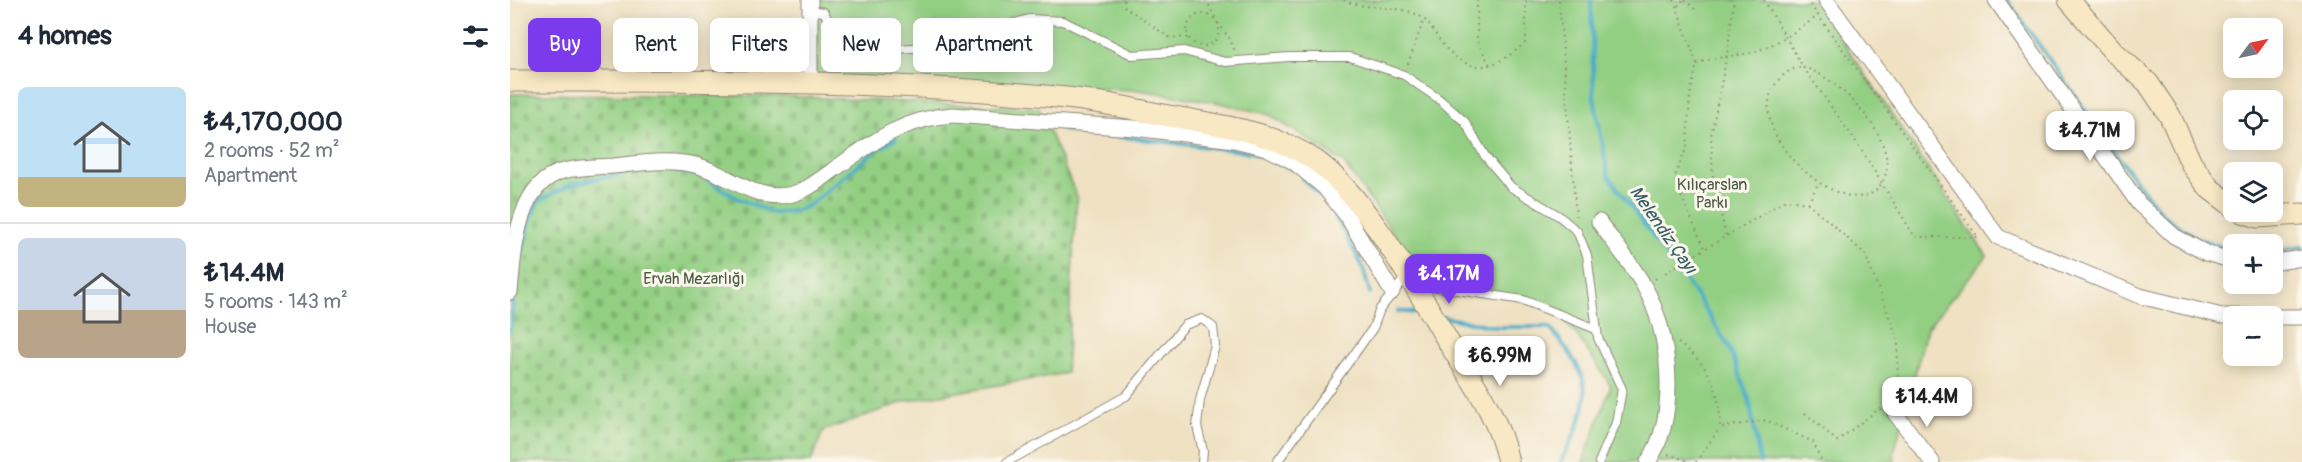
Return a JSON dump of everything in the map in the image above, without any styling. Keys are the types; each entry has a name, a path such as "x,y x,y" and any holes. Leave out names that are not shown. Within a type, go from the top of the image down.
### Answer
{"main road":[{"path":"2069,0 2114,52 2148,84 2170,116 2191,163 2209,188 2223,199"},
{"path":"510,81 810,81 1068,98 1251,131 1293,147 1318,162 1357,202 1415,285 1491,410 1504,441 1508,462"},
{"path":"2283,215 2302,214"}],"street":[{"path":"1826,0 1998,237 2140,296 2223,316"},
{"path":"1996,0 2139,204 2174,236 2206,253 2223,258"},
{"path":"810,5 810,81"},
{"path":"510,292 515,251 528,200 540,184 556,174 571,170 663,160 699,166 763,195 790,195 808,188 899,126 924,118 953,116 1134,128 1234,140 1267,148 1294,162 1325,188 1347,216 1392,292"},
{"path":"1599,222 1645,286 1665,341 1667,418 1652,456"},
{"path":"2283,261 2302,258"},
{"path":"2283,317 2302,317"},
{"path":"1895,413 1932,462"}],"lane":[{"path":"810,5 824,12 841,45 896,49 928,47 1029,18 1063,21 1132,56 1184,51 1225,62 1350,57 1404,75 1439,99 1465,122 1485,156 1511,187 1559,216 1577,231 1587,255 1598,338 1622,389 1616,423 1599,462"},
{"path":"1277,462 1373,328 1380,309 1392,292 1415,285 1523,300 1596,328"},
{"path":"1006,462 1126,396 1185,325 1202,319 1213,327 1215,346 1200,400 1197,426 1203,451 1202,462"}],"path":[{"path":"1124,0 1124,6 1168,37 1188,38 1201,46 1211,44 1219,31 1206,0"},
{"path":"1344,0 1412,12 1424,19 1443,46 1458,59 1474,66 1491,67 1509,58 1526,42 1526,0"},
{"path":"1478,0 1477,41 1491,67"},
{"path":"1559,0 1577,231"},
{"path":"1674,0 1698,64 1690,95 1687,146 1675,176 1677,187 1704,248"},
{"path":"1678,6 1684,0 1695,9"},
{"path":"1726,235 1713,181 1711,135 1727,55 1734,0"},
{"path":"1764,0 1803,67 1882,183 1915,237 1978,237 1807,0"},
{"path":"1188,38 1186,27 1192,17 1202,13 1216,21 1230,39 1238,61"},
{"path":"1698,64 1711,58 1755,51 1786,37 1818,16"},
{"path":"1404,75 1424,19"},
{"path":"1803,67 1818,71 1837,84 1858,105 1878,135 1887,162 1886,179 1876,191 1864,197 1840,194 1819,182 1796,164 1784,150 1771,120 1767,102 1782,76 1793,68 1803,67"},
{"path":"1808,203 1819,182"},
{"path":"1652,281 1786,200 1808,203 1865,254 1898,340 1895,413 1879,409 1837,441 1805,413"},
{"path":"1665,341 1674,339 1689,349 1712,377 1719,396 1720,428 1696,462"},
{"path":"1720,428 1766,420 1813,442 1822,462"},
{"path":"1652,456 1691,462"}],"green space":[{"name":"Kılıçarslan Parkı","path":"816,0 1815,0 1987,256 1927,328 1894,453 1895,462 1583,462 1611,386 1559,313 1415,263 1343,162 1270,115 1221,103 1139,90 815,81"},
{"name":"Ervah Mezarlığı","path":"510,94 783,96 1039,108 1077,197 1066,373 906,401 823,431 811,462 510,462"}],"waterway":[{"name":"Melendiz Çayı","path":"1591,0 1594,97 1608,175 1696,295 1729,347 1749,399 1760,462"},
{"path":"2007,0 2135,180 2164,216 2195,237 2223,248"},
{"path":"1064,130 1252,152 1292,169"},
{"path":"671,169 700,175 737,198 773,213 794,211 808,206 876,150 896,138"},
{"path":"522,252 527,230 538,201 572,184 639,170"},
{"path":"1302,178 1328,203 1362,265 1370,293"},
{"path":"2283,251 2302,247"},
{"path":"510,330 513,295"},
{"path":"1398,311 1424,314"},
{"path":"1443,317 1496,327 1549,327 1565,346 1576,363 1585,392 1579,422 1561,462"}]}
